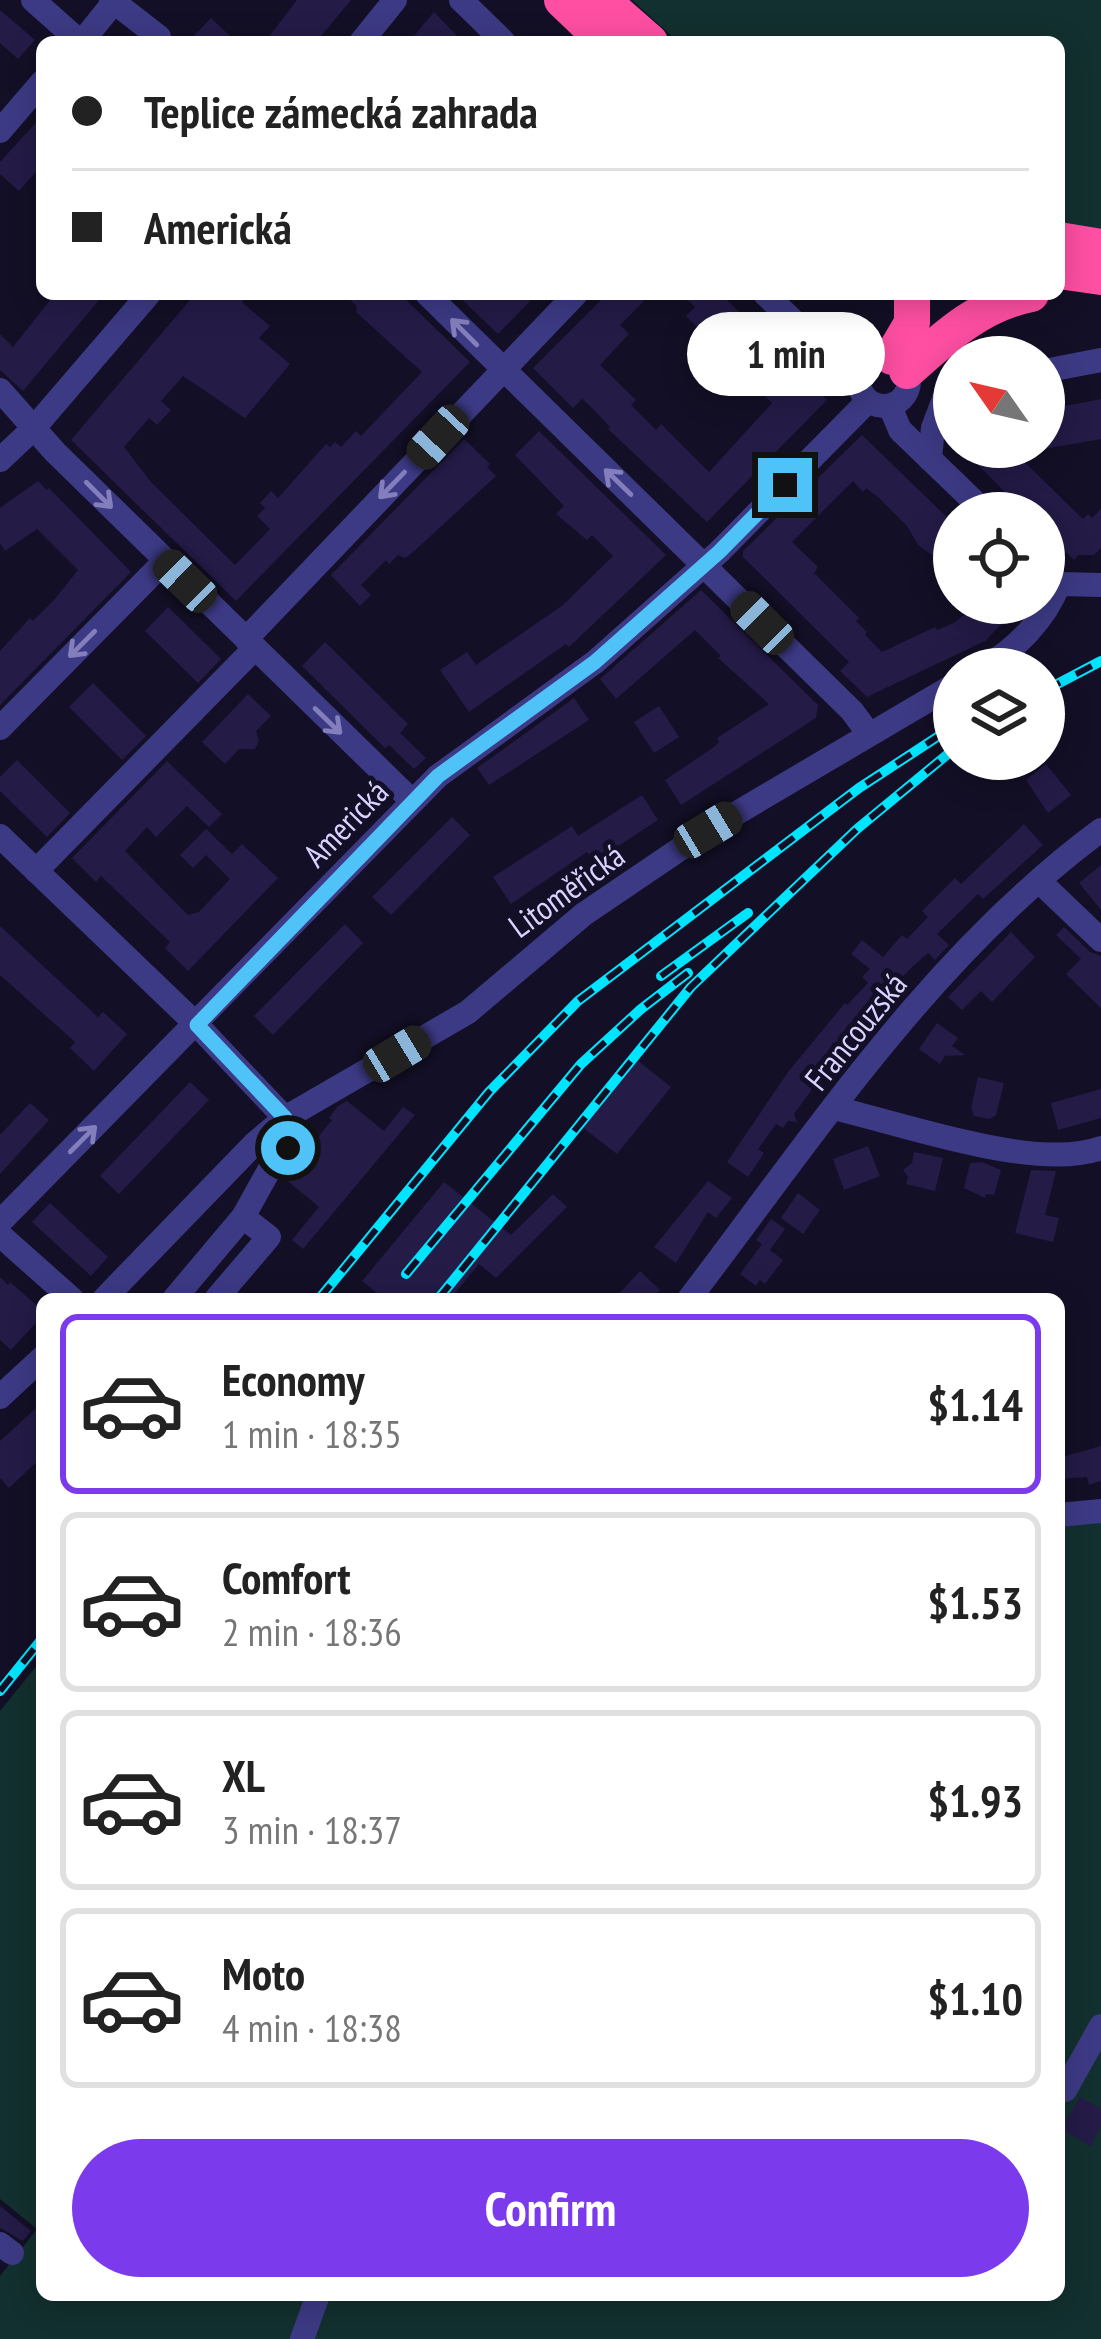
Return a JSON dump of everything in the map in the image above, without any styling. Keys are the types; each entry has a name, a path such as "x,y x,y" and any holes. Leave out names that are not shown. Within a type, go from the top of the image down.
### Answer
{"highway":[{"path":"562,0 600,36"},
{"path":"602,0 643,36"},
{"path":"1065,241 1101,247"},
{"path":"1065,272 1101,278"},
{"path":"1065,290 1101,292"},
{"path":"887,383 911,323 912,300"},
{"path":"887,383 956,327 1003,300"}],"street":[{"path":"33,0 62,9"},
{"path":"366,36 395,0"},
{"path":"460,0 497,36"},
{"path":"87,36 113,1 157,36"},
{"path":"0,131 36,89"},
{"path":"0,460 34,428 144,300"},
{"path":"433,300 851,711 869,734"},
{"path":"36,871 570,300"},
{"path":"771,300 827,353 887,383 933,386"},
{"path":"1065,367 1101,360"},
{"path":"887,383 901,430 964,492"},
{"name":"Americká","path":"0,1222 438,776 595,662 719,552 887,383"},
{"path":"0,390 165,561 412,801"},
{"path":"930,459 933,428"},
{"path":"0,728 165,561"},
{"path":"1065,579 1101,585"},
{"path":"1013,648 1034,624"},
{"name":"Litoměřická","path":"110,1293 285,1118 468,1012 676,838 933,697"},
{"name":"Francouzská","path":"694,1293 916,1006 969,947 1101,830"},
{"path":"0,836 197,1025 285,1118 288,1148 272,1165 243,1217 179,1293"},
{"path":"1039,881 1101,940"},
{"path":"835,1108 1029,1155 1085,1154 1101,1148"},
{"path":"221,1293 268,1238 243,1217"},
{"path":"0,1235 65,1293"},
{"path":"0,1397 36,1364"},
{"path":"1065,1514 1101,1511"},
{"path":"1065,2090 1101,2026"},
{"path":"302,2339 316,2301"}],"green space":[{"path":"632,0 1101,0 1101,231 1065,227 1065,36 671,36"},
{"path":"1101,1500 1101,2339 0,2339 0,2276 36,2230 36,2301 1065,2301 1065,1504"},
{"path":"36,1666 36,2228 0,2199 0,1711"}],"building":[{"path":"297,0 351,0 321,36 270,36"},
{"path":"0,10 35,40 18,59 0,43"},
{"path":"434,12 457,36 414,36"},
{"path":"211,18 230,36 194,36"},
{"path":"36,123 36,172 19,191 0,174 0,162"},
{"path":"50,300 99,300 23,391 0,370 0,334 13,347"},
{"path":"190,300 244,300 270,326 259,338 290,364 245,418 183,376 161,401 171,410 157,425 149,418 124,447 151,482 235,565 270,529 257,516 265,508 260,503 271,491 278,498 326,444 330,447 335,442 341,447 356,431 361,436 422,372 356,312 351,300 406,300 470,362 236,601 71,440"},
{"path":"462,300 531,300 498,334"},
{"path":"601,300 643,300 620,325 629,334 600,365 636,400 631,405 656,430 661,424 709,472 772,403 706,342 709,339 686,316 695,307 687,300 727,300 827,400 707,522 608,429 590,406 582,399 573,408 533,368"},
{"path":"1101,399 1101,439 1065,445 1065,406"},
{"path":"539,431 666,555 569,647 566,644 469,712 440,670 467,652 476,665 563,605 613,556 592,535 587,540 556,514 564,506 515,455"},
{"path":"862,435 933,504 933,556 879,498 866,488 863,492 853,481 792,542 818,567 814,573 859,618 856,621 865,635 882,652 935,627 1002,624 970,648 933,648 933,666 867,697 840,671 849,662 743,557 743,551"},
{"path":"464,439 496,476 412,553 405,558 398,555 389,564 386,560 361,585 371,595 360,606 331,575"},
{"path":"981,468 1031,468 1055,492 1005,492"},
{"path":"38,481 131,572 0,705 0,651 78,570 37,529 5,551 0,543 0,508"},
{"path":"1065,501 1083,519 1101,509 1101,548 1074,560 1065,551"},
{"path":"701,590 818,705 816,718 681,805 665,780 769,704 695,630 616,699 600,679"},
{"path":"168,607 221,659 198,683 145,631"},
{"path":"325,642 408,724 400,733 426,758 414,769 389,745 385,748 302,666"},
{"path":"93,683 146,736 122,760 69,707"},
{"path":"248,694 271,716 256,731 255,749 239,749 225,764 202,742"},
{"path":"574,698 589,720 489,785 477,768"},
{"path":"659,706 679,737 654,753 634,722"},
{"path":"17,760 70,813 47,837 0,791 0,777"},
{"path":"167,761 222,814 209,827 187,806 156,837 147,827 125,851 188,915 199,912 230,879 206,855 193,868 180,855 206,829 232,854 242,844 278,878 188,971 165,948 170,942 101,876 96,882 72,858"},
{"path":"1026,780 1059,780 1071,795 1048,813"},
{"path":"642,795 658,820 594,862 587,852 511,904 493,877 572,826 578,836"},
{"path":"452,817 470,835 391,915 372,897"},
{"path":"1024,824 1043,845 983,899 978,894 937,934 949,945 935,960 928,953 864,1018 794,1114 797,1122 788,1121 783,1128 776,1124 758,1149 764,1153 748,1177 727,1162 788,1072 845,1003 868,983 862,977 870,969 851,954 862,940 883,957 902,935 907,939 928,917 922,911 955,878 961,884"},
{"path":"1101,865 1101,910 1079,883"},
{"path":"345,924 363,943 273,1035 254,1016"},
{"path":"0,926 98,1017 103,1012 127,1034 94,1071 70,1048 75,1042 0,975"},
{"path":"1064,927 1090,952 1101,956 1101,1008 1066,974 1081,959 1056,935"},
{"path":"1011,932 1035,957 992,1002 981,991 962,1010 948,997"},
{"path":"937,1023 958,1038 952,1046 965,1055 945,1056 940,1064 919,1049"},
{"path":"636,1059 671,1087 617,1154 582,1127"},
{"path":"978,1077 1004,1083 996,1115 990,1119 974,1116 971,1108"},
{"path":"190,1082 209,1100 119,1194 100,1176"},
{"path":"1101,1089 1101,1118 1058,1130 1051,1103"},
{"path":"347,1101 384,1131 403,1107 415,1115 303,1249 292,1240 319,1207 284,1178 332,1120 338,1106"},
{"path":"30,1103 49,1120 0,1174 0,1135"},
{"path":"868,1146 880,1176 844,1190 833,1159"},
{"path":"914,1152 943,1158 935,1191 906,1184 903,1170 912,1163"},
{"path":"982,1162 1001,1170 994,1195 985,1198 964,1188 970,1163"},
{"path":"1031,1170 1056,1171 1045,1215 1059,1218 1053,1242 1015,1233"},
{"path":"708,1181 732,1198 716,1218 708,1212 676,1263 654,1247"},
{"path":"444,1182 511,1235 553,1194 567,1207 496,1278 479,1264 455,1293 377,1293 362,1281"},
{"path":"798,1193 820,1210 803,1234 781,1218"},
{"path":"50,1203 108,1257 91,1276 32,1222"},
{"path":"771,1219 785,1229 770,1250 783,1260 765,1284 760,1280 756,1286 740,1274 762,1244 756,1240"},
{"path":"640,1271 660,1290 657,1293 620,1293"},
{"path":"0,1277 36,1305 36,1323 11,1350 0,1340"},
{"path":"36,1410 36,1463 9,1488 0,1478 0,1441"},
{"path":"1101,1446 1101,1481 1089,1485 1087,1477 1065,1479 1065,1456"},
{"path":"1080,2097 1101,2109 1101,2126 1091,2146 1065,2132 1065,2121"},
{"path":"0,2206 31,2231 23,2241 0,2228"}],"railway":[{"path":"1065,680 1101,661"},
{"path":"324,1293 489,1092 578,1001 859,788 933,740"},
{"path":"443,1293 691,987 857,829 933,766"},
{"path":"661,976 748,913"},
{"path":"406,1274 581,1064 688,973"},
{"path":"0,1691 36,1646"}],"route":[{"path":"288,1148 285,1118 197,1025 438,776 595,662 719,552 785,485"}]}
